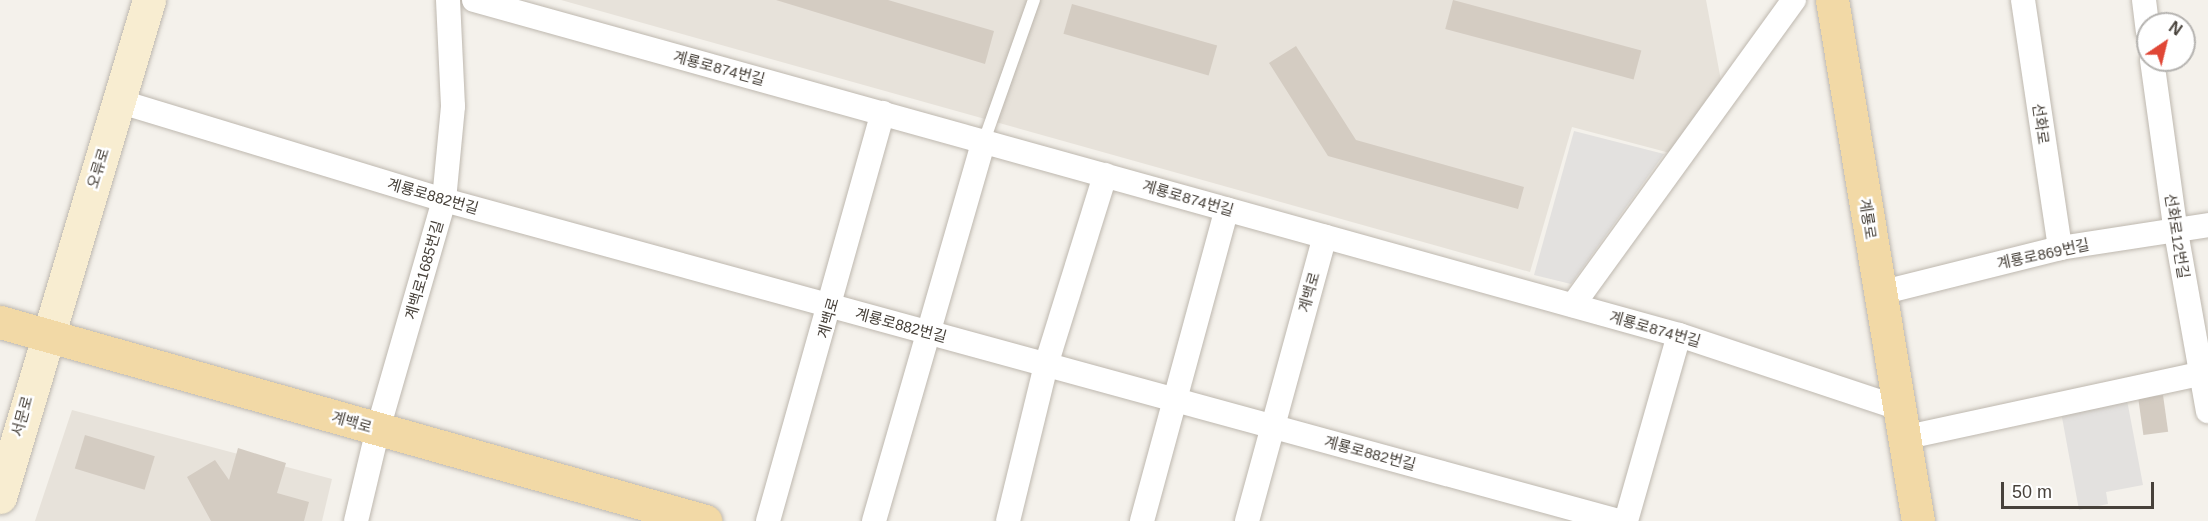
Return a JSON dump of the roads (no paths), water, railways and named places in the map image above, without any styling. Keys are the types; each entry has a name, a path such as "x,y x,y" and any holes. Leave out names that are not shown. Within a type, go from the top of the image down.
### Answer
{"main road":[{"name":"계룡로","path":"1832,0 1918,521"},
{"name":"계백로","path":"0,322 705,521"}],"street":[{"name":"오류로","path":"46,336 149,0"},
{"name":"계백로1685번길","path":"356,521 378,429 444,200 453,106 448,0"},
{"name":"계룡로874번길","path":"474,0 1679,335 1900,423"},
{"path":"1573,305 1794,0"},
{"name":"선화로","path":"2023,0 2060,248"},
{"name":"선화로12번길","path":"2154,72 2175,232 2208,411"},
{"name":"계룡로882번길","path":"118,101 444,200 1618,521"},
{"name":"계백로","path":"768,521 831,306 883,113"},
{"path":"874,521 984,141"},
{"path":"1008,521 1046,364 1105,175"},
{"path":"1142,521 1227,209"},
{"name":"계룡로869번길","path":"1880,293 2060,248 2175,232 2208,225"},
{"name":"계백로","path":"1247,521 1271,426 1325,236"},
{"path":"1626,521 1679,335"},
{"name":"서문로","path":"0,497 46,336"},
{"path":"1900,423 2200,374"}],"lane":[{"path":"984,141 1014,65 1034,0"}]}
